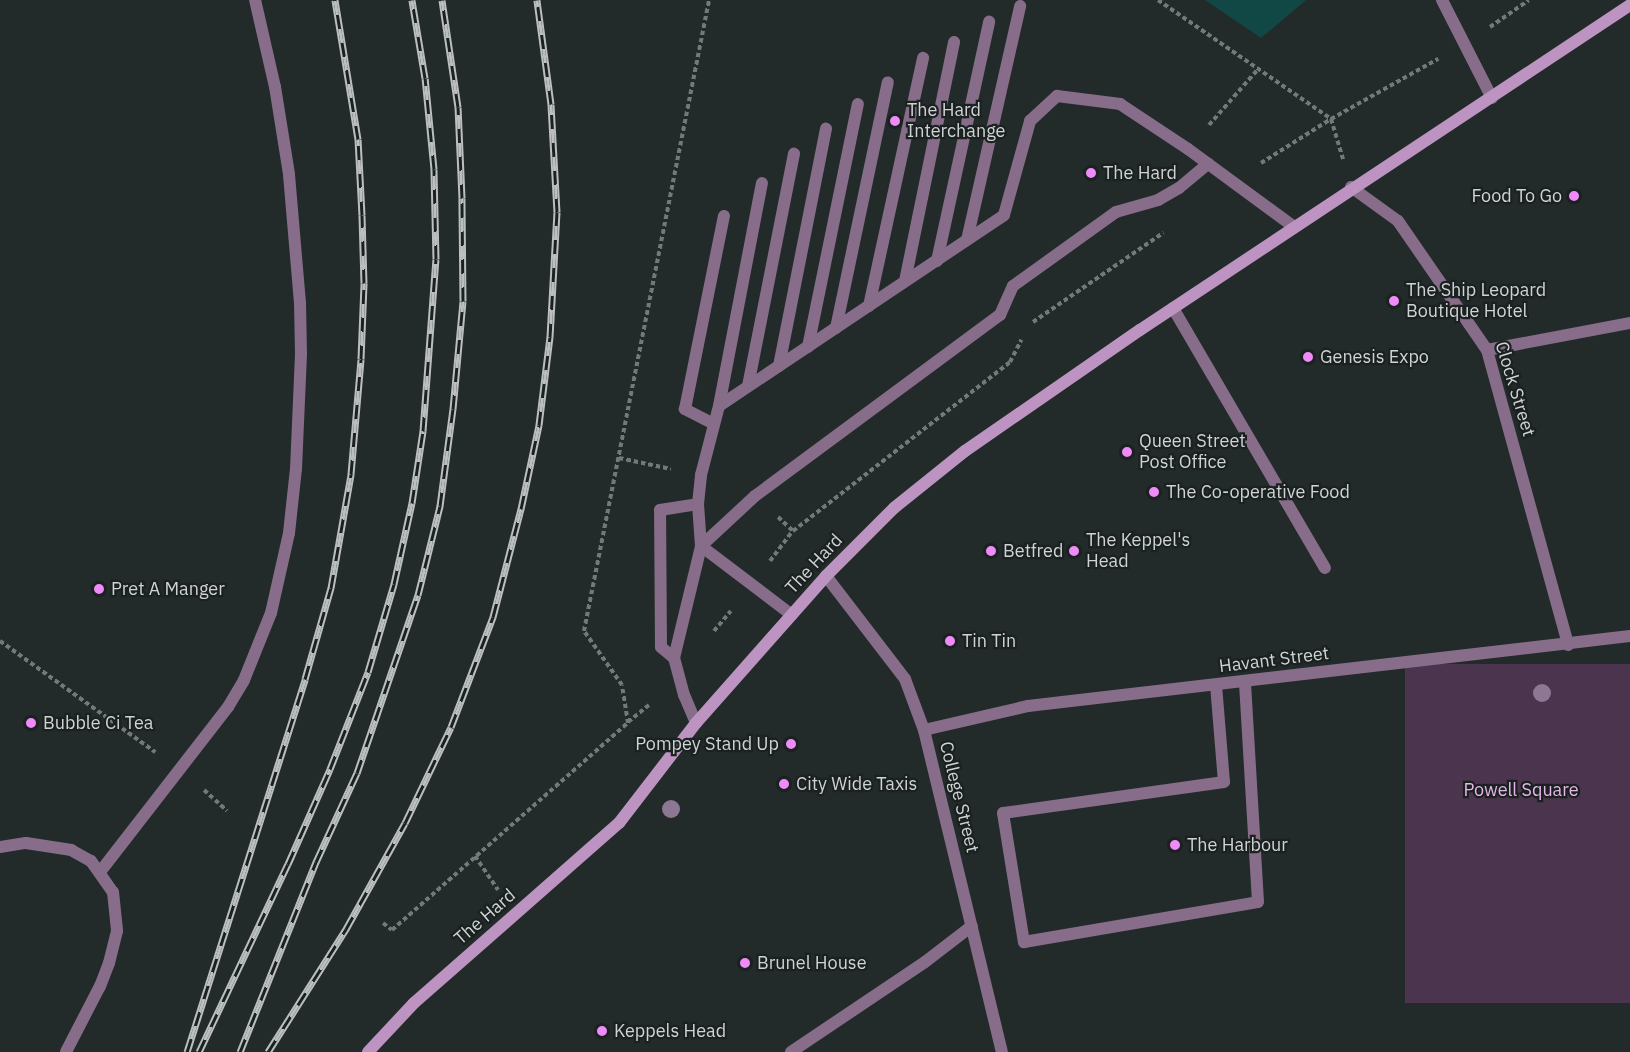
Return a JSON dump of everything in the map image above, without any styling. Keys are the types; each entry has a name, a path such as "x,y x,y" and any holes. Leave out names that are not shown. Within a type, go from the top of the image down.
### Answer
{"main road":[{"name":"The Hard","path":"368,1052 414,1003 619,823 696,723 826,576 894,508 965,451 1173,308 1352,187 1492,98 1630,5"}],"street":[{"path":"100,872 228,706 258,649 276,595 294,496 301,354 297,259 289,174 275,87 255,0"},
{"path":"1442,0 1492,98"},
{"path":"967,240 1020,6"},
{"path":"936,261 989,22"},
{"path":"905,282 954,42"},
{"path":"869,306 923,58"},
{"path":"836,327 888,82"},
{"path":"719,406 1005,215 1030,121 1057,96 1120,104 1208,164 1294,227"},
{"path":"808,347 858,104"},
{"path":"779,366 826,129"},
{"path":"748,386 794,154"},
{"path":"701,546 755,496 1000,315 1013,286 1116,212 1158,200 1179,188 1208,164"},
{"path":"696,723 684,695 674,658 701,546 698,504 701,475 719,406 762,183"},
{"name":"Clock Street","path":"1352,187 1398,221 1487,350 1568,645"},
{"path":"714,424 685,409 724,216"},
{"path":"1173,308 1325,568"},
{"path":"1487,350 1630,323"},
{"path":"674,658 661,647 660,510 698,504"},
{"path":"701,546 792,615"},
{"name":"College Street","path":"826,576 905,679 924,730 1002,1052"},
{"name":"Havant Street","path":"924,730 1028,706 1630,636"},
{"path":"1216,685 1224,782 1003,813 1024,942 1258,902 1245,681"},
{"path":"0,847 26,843 57,846 81,855 100,872 113,892 117,922 114,945 100,986 66,1052"},
{"path":"791,1052 925,962 972,926"}],"path":[{"path":"628,723 622,685 584,631 709,0"},
{"path":"1158,0 1331,119 1352,187"},
{"path":"1252,168 1331,119 1463,45 1529,0"},
{"path":"1208,126 1259,68"},
{"path":"1028,325 1171,228"},
{"path":"770,561 793,531 1010,363 1024,334"},
{"path":"619,458 677,470"},
{"path":"0,641 179,770 227,810"},
{"path":"383,923 392,930 649,705"}],"green space":[{"name":"Powell Square","path":"1405,664 1630,664 1630,1003 1405,1003"}],"water":[{"path":"1205,0 1306,0 1261,38"}],"pier":[{"path":"291,0 669,0 648,120 601,337 499,637 302,585 334,396 337,281 326,165 332,164 316,71 307,72"}],"railway":[{"path":"187,1052 305,679 331,588 351,474 361,359 364,283 362,215 358,139 335,0"},
{"path":"199,1052 288,864 330,769 368,672 394,584 412,503 423,431 436,259 434,169 425,78 412,0"},
{"path":"240,1052 316,862 357,773 418,595 440,506 453,409 463,301 458,107 442,0"},
{"path":"268,1052 346,929 405,823 451,727 493,617 521,509 539,425 550,337 557,212 551,104 537,0"}],"place":[{"name":"The Hard Interchange","path":"895,121"},
{"name":"The Hard","path":"1091,173"},
{"name":"Food To Go","path":"1574,196"},
{"name":"The Ship Leopard Boutique Hotel","path":"1394,301"},
{"name":"Genesis Expo","path":"1308,357"},
{"name":"Queen Street Post Office","path":"1127,452"},
{"name":"The Co-operative Food","path":"1154,492"},
{"name":"Betfred","path":"991,551"},
{"name":"The Keppel's Head","path":"1074,551"},
{"name":"Pret A Manger","path":"99,589"},
{"name":"Tin Tin","path":"950,641"},
{"name":"Bubble Ci Tea","path":"31,723"},
{"name":"Pompey Stand Up","path":"791,744"},
{"name":"City Wide Taxis","path":"784,784"},
{"name":"The Harbour","path":"1175,845"},
{"name":"Brunel House","path":"745,963"},
{"name":"Keppels Head","path":"602,1031"}]}
